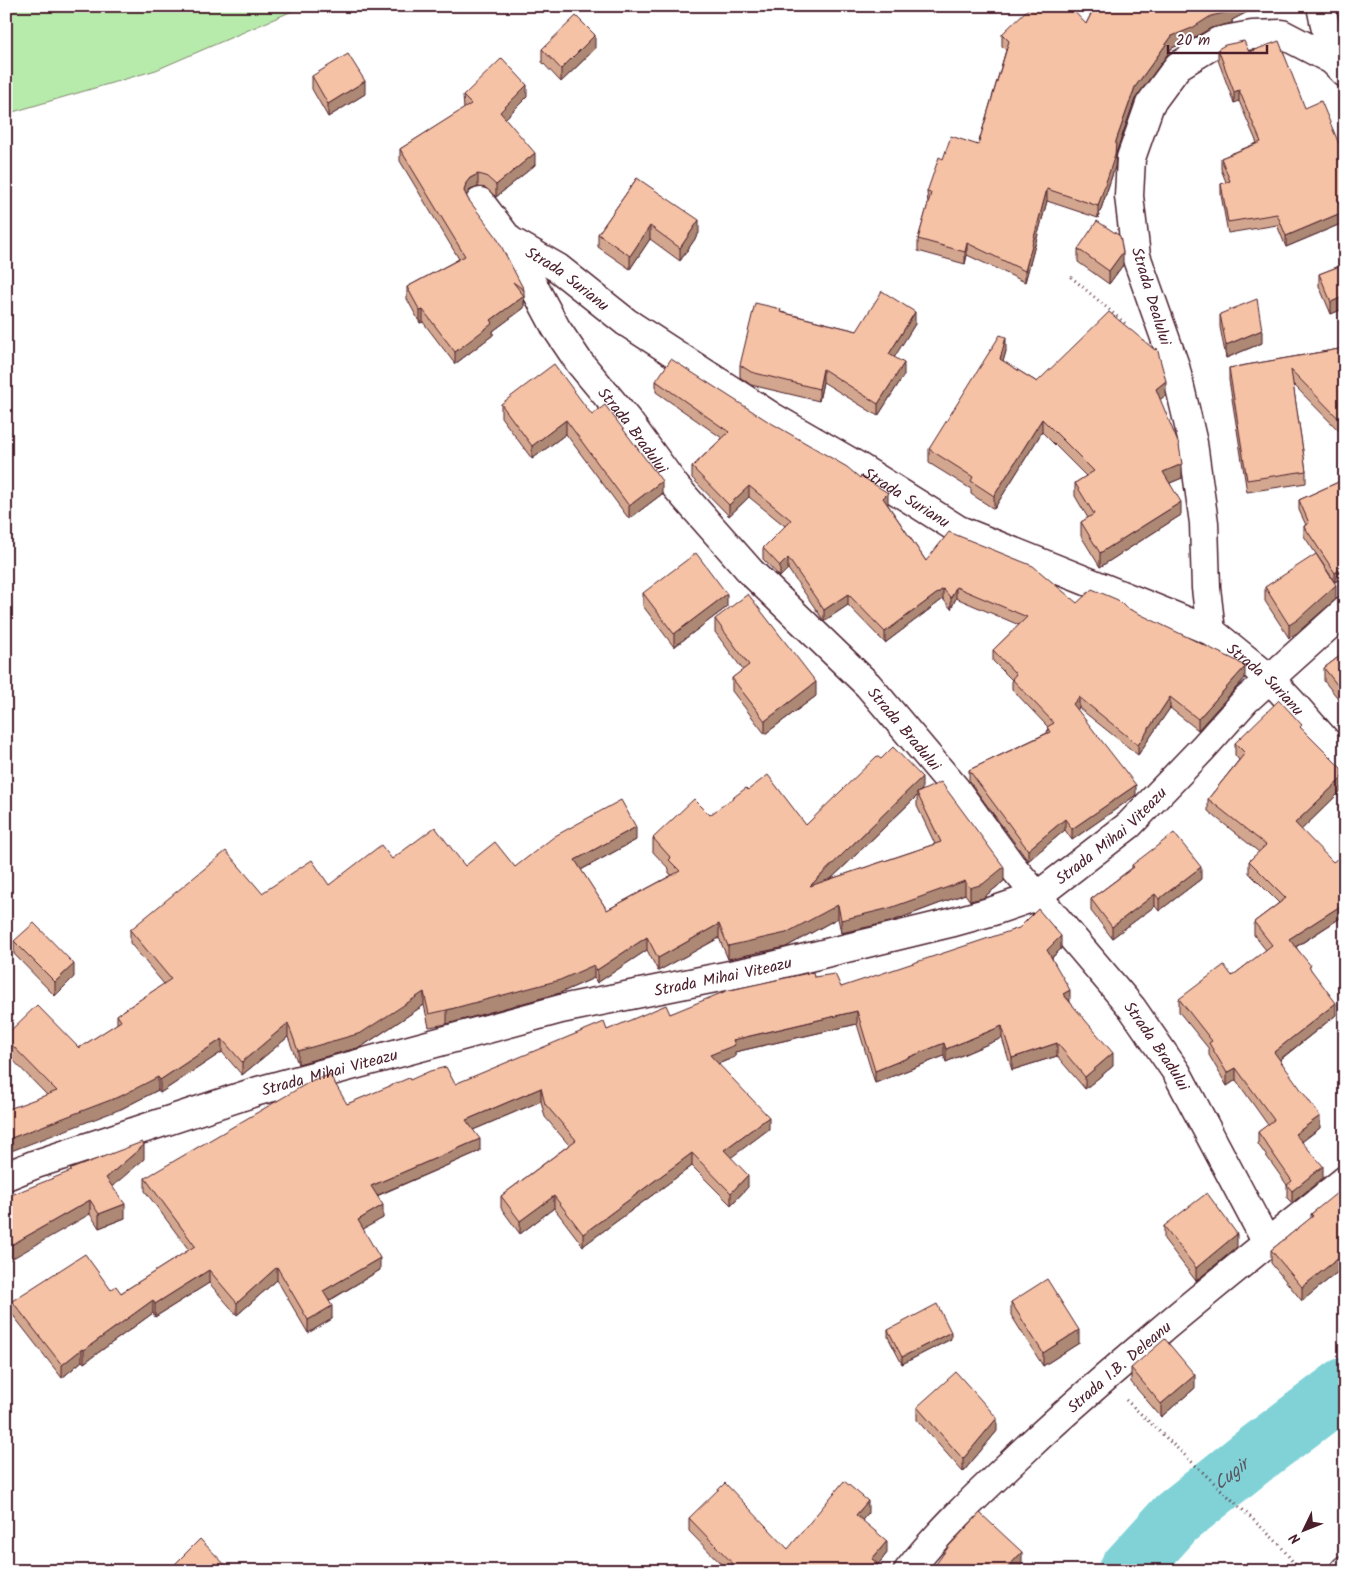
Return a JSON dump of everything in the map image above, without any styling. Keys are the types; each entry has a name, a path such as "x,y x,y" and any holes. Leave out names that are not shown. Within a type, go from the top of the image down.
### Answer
{"street":[{"path":"1321,6 1338,67"},
{"name":"Strada Dealului","path":"1211,631 1206,588 1204,523 1193,443 1175,366 1136,256 1129,196 1132,158 1150,104 1178,66 1220,41 1252,35 1282,34 1338,67"},
{"name":"Strada Surianu","path":"480,202 509,240 558,268 626,322 751,403 859,467 959,530 1211,631 1268,678 1345,763"},
{"name":"Strada Bradului","path":"509,240 556,328 579,362 628,421 676,488 750,572 868,685 955,788 1011,865 1132,1008 1177,1073 1267,1243"},
{"name":"Strada Mihai Viteazu","path":"6,1176 268,1088 561,1009 760,969 950,923 994,911 1037,896 1129,825 1268,678 1345,611"},
{"name":"Strada I.B. Deleanu","path":"908,1571 924,1550 970,1502 1078,1401 1188,1307 1345,1180"}],"path":[{"path":"1071,278 1130,328"},
{"path":"1104,1379 1278,1544 1300,1571"}],"green space":[{"path":"6,6 304,6 156,70 6,114"}],"building":[{"path":"1031,6 1069,6 1086,24 1095,6 1159,6 1162,8 1161,6 1236,6 1231,9 1232,11 1211,16 1192,28 1172,36 1135,87 1116,141 1115,155 1098,206 1047,189 1025,271 967,243 965,252 918,239 931,193 927,192 939,157 943,159 951,136 978,145 1009,41 1002,34"},
{"path":"576,16 595,35 561,69 542,49"},
{"path":"1244,41 1249,52 1279,41 1305,108 1321,101 1345,158 1345,198 1338,201 1343,212 1286,236 1277,214 1228,222 1221,184 1230,181 1221,158 1261,142 1239,90 1234,92 1218,49 1225,45"},
{"path":"348,54 365,81 328,104 312,76"},
{"path":"502,58 527,85 500,112 535,153 496,185 486,176 478,174 470,178 466,183 464,191 496,236 524,290 513,282 524,296 491,320 493,323 455,352 423,310 420,311 407,287 465,256 400,149 471,104 463,96"},
{"path":"637,178 699,220 680,248 650,226 630,256 598,234"},
{"path":"1097,221 1120,236 1123,252 1109,271 1078,249"},
{"path":"1345,264 1345,296 1331,302 1319,274"},
{"path":"882,291 915,312 889,354 904,363 878,404 823,369 819,389 751,372 740,365 755,303 781,309 780,312 857,331"},
{"path":"1257,299 1262,330 1226,345 1220,314"},
{"path":"1109,312 1155,350 1157,348 1166,381 1156,389 1179,445 1182,464 1163,472 1181,502 1100,553 1081,522 1094,514 1075,483 1094,471 1042,419 994,496 971,481 973,477 929,449 1000,335 1006,337 1000,359 1037,382"},
{"path":"1345,348 1345,425 1291,370 1306,471 1247,480 1229,368"},
{"path":"671,359 766,420 847,467 860,478 861,476 888,493 883,498 926,561 949,532 1033,566 1077,603 1092,589 1118,600 1125,607 1237,661 1245,667 1198,719 1170,697 1138,745 1079,697 1073,704 1136,785 1072,829 1065,819 1028,850 969,770 1050,732 1047,727 1054,723 1012,679 1016,674 993,650 1027,617 956,587 951,598 943,589 885,632 848,594 824,610 788,558 780,566 763,548 791,520 749,486 729,505 692,467 729,432 656,381"},
{"path":"554,364 592,415 605,405 662,481 629,506 566,420 532,446 501,404"},
{"path":"1345,479 1345,566 1335,573 1304,526 1309,523 1299,500"},
{"path":"696,553 727,594 674,634 643,593"},
{"path":"1316,554 1336,585 1289,625 1265,587"},
{"path":"748,594 816,682 765,721 732,678 749,665 715,619"},
{"path":"1345,652 1345,695 1324,668"},
{"path":"1279,700 1302,725 1300,727 1341,768 1341,779 1295,823 1333,862 1337,859 1345,871 1345,903 1289,939 1311,966 1309,967 1336,1003 1274,1052 1320,1116 1295,1134 1323,1166 1292,1191 1287,1185 1292,1181 1258,1132 1274,1120 1236,1068 1227,1073 1209,1043 1212,1041 1179,999 1224,965 1232,976 1272,945 1254,922 1286,898 1249,861 1266,845 1208,799 1245,753 1235,743"},
{"path":"893,747 922,777 810,886 941,842 917,793 941,782 1004,867 983,884 970,888 965,881 890,908 841,920 838,905 786,933 728,946 719,924 658,958 647,937 597,970 594,965 560,980 447,1010 429,1014 424,992 361,1033 298,1051 288,1023 242,1062 222,1039 160,1080 158,1077 121,1096 6,1140 6,1110 57,1091 6,1039 6,1035 37,1005 79,1048 121,1021 117,1015 171,979 130,930 226,851 262,893 312,860 329,885 381,845 392,859 435,827 465,866 495,842 515,867 555,836 621,800 636,827 575,860 607,910 680,871 669,860 671,858 653,838 694,799 710,815 746,788 748,790 768,775 806,825 877,756 881,759"},
{"path":"1174,833 1201,867 1159,899 1155,894 1112,927 1091,899 1134,867 1132,865"},
{"path":"1038,909 1061,936 1047,950 1070,990 1063,994 1113,1053 1085,1077 1057,1043 1012,1058 1002,1026 946,1049 944,1043 875,1071 857,1011 733,1040 735,1045 710,1055 769,1117 724,1150 748,1175 731,1193 692,1153 583,1234 554,1196 520,1221 501,1196 576,1140 545,1104 541,1088 466,1120 480,1139 371,1186 383,1205 358,1220 380,1258 323,1291 332,1306 308,1320 277,1267 237,1303 209,1270 155,1304 153,1300 62,1365 12,1301 85,1254 111,1290 116,1286 121,1293 195,1246 145,1178 313,1080 330,1075 347,1104 409,1078 410,1080 430,1071 446,1067 455,1084 604,1022 607,1030 666,1005 670,1014 726,991 813,972 814,977 835,974 841,987 1019,928"},
{"path":"34,923 74,964 55,982 14,941"},
{"path":"142,1142 144,1145 106,1178 125,1204 99,1214 90,1200 6,1248 6,1197 71,1171 71,1169"},
{"path":"1343,1188 1345,1190 1345,1253 1302,1287 1271,1250 1313,1216 1311,1214"},
{"path":"1207,1193 1237,1234 1196,1268 1164,1226"},
{"path":"1047,1279 1079,1330 1043,1353 1011,1302"},
{"path":"937,1304 951,1332 902,1357 888,1330"},
{"path":"1165,1339 1195,1375 1161,1404 1131,1368"},
{"path":"956,1372 997,1418 963,1459 917,1407"},
{"path":"844,1481 868,1501 856,1515 887,1541 872,1559 877,1563 870,1571 740,1571 689,1518 725,1483 788,1549"},
{"path":"980,1513 1022,1552 1004,1571 931,1571 949,1546"},
{"path":"200,1539 231,1571 168,1571"}],"waterway":[{"name":"Cugir","path":"1128,1571 1176,1518 1345,1387"}]}
